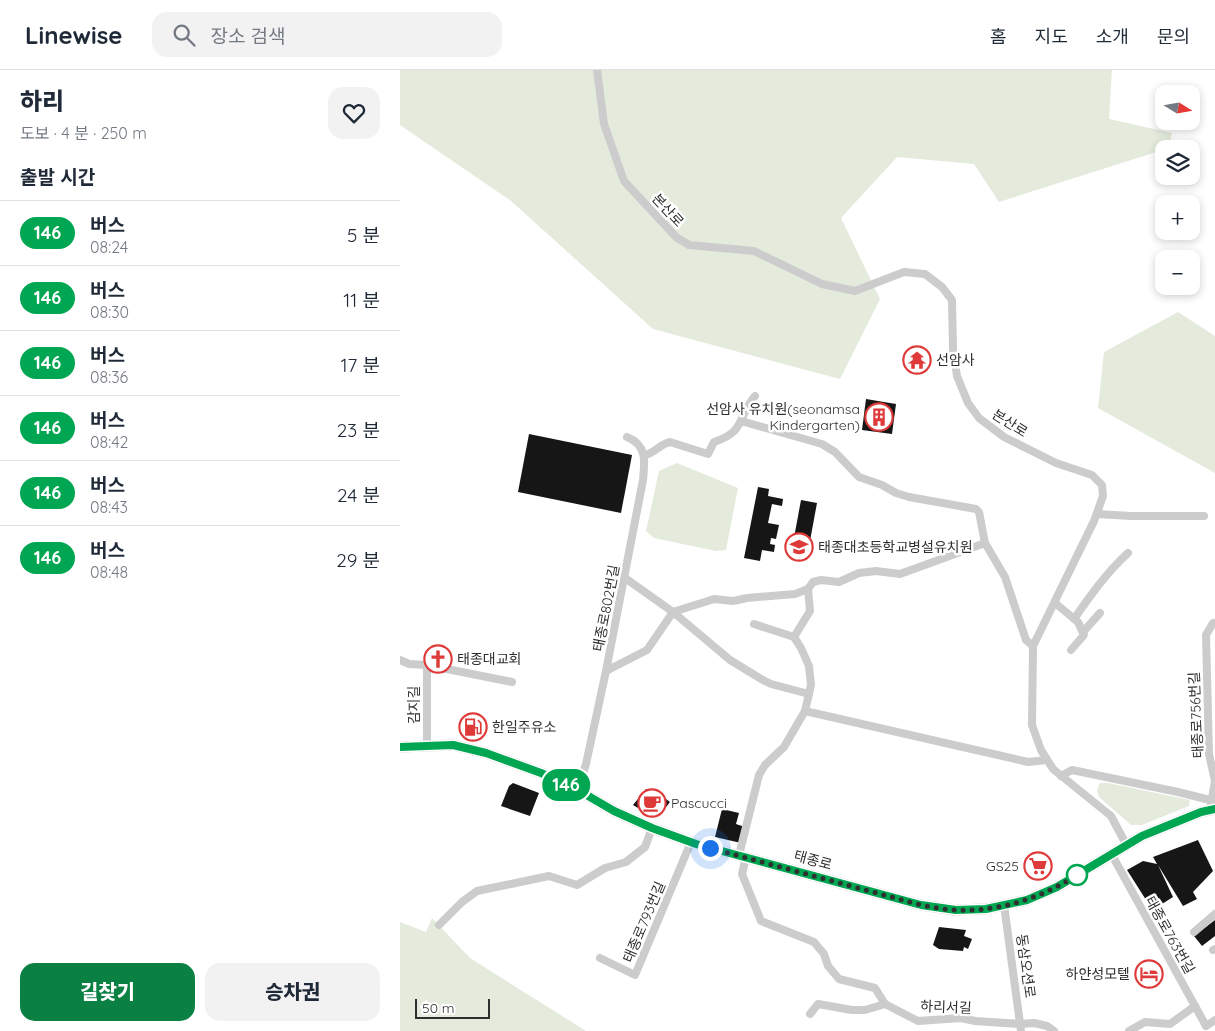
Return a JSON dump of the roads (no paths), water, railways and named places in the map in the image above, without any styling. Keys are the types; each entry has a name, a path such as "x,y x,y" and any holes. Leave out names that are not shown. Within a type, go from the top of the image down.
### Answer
{"main road":[{"name":"태종로","path":"400,747 453,745 486,753 541,773 578,790 614,811 652,828 691,842 921,905 956,910 986,909 1027,900 1057,887 1142,836 1201,812 1213,805"}],"street":[{"name":"본산로","path":"597,70 604,124 624,181 676,237 689,245 754,251 822,284 854,291 904,272 925,274 942,287 952,300 953,350 957,376 968,403 979,418 1004,438 1056,462 1092,475 1102,485 1103,496 1097,514 1033,646 1032,725 1041,750 1053,770 1111,816 1127,846"},
{"path":"627,437 634,440 645,455 650,454 664,443 670,442 708,454 714,442 726,439 736,431 747,406 755,396"},
{"path":"741,422 822,444 835,452 859,478 882,485 896,493 918,499 976,508 979,512 980,526 985,543 1005,577 1026,640 1033,646"},
{"name":"태종로802번길","path":"578,790 586,764 625,578 643,480 645,455"},
{"path":"1097,514 1204,516"},
{"path":"606,671 647,650 673,612 714,599 733,601 795,594 808,589 813,582 821,580 839,582 859,573 876,571 900,574 985,543"},
{"path":"1074,619 1091,594 1128,553"},
{"path":"625,578 673,612 730,660 771,684 809,694"},
{"path":"754,624 794,638 810,611 808,589"},
{"path":"1055,603 1074,619 1083,632"},
{"path":"1071,650 1084,634 1083,632 1100,613"},
{"name":"태종로756번길","path":"1213,805 1214,781 1209,754 1206,635 1213,623 1215,623"},
{"name":"하리서길","path":"794,638 801,648 808,666 811,685 805,711 784,747 765,765 759,775 742,856 742,874 761,921 814,942 824,954 828,966 839,979 875,988 884,1004 918,1021 961,1018 1021,1027 1034,1023 1047,1026 1054,1031"},
{"path":"400,660 409,664 427,665 512,682"},
{"name":"감지길","path":"427,665 427,746"},
{"path":"805,711 1028,762 1047,760"},
{"path":"1061,776 1072,770 1178,792 1213,805"},
{"path":"439,925 462,902 477,891 549,876 577,885 605,868 626,862 646,847 652,828"},
{"name":"태종로793번길","path":"600,958 635,975 691,842"},
{"name":"태종로763번길","path":"1112,855 1195,1006 1205,1029"},
{"name":"동삼오션로","path":"1004,905 1021,1027"},
{"path":"1194,932 1215,914"},
{"path":"810,1014 818,1004 852,1010 865,1010 884,1004"},
{"path":"1129,1031 1145,1022 1170,1024 1195,1006"},
{"path":"1205,1029 1215,1020"},
{"path":"1205,1029 1215,1030"}],"place":[{"name":"선암사","path":"917,360"},
{"name":"선암사 유치원(seonamsa Kindergarten)","path":"879,417"},
{"name":"태종대초등학교병설유치원","path":"799,547"},
{"name":"태종대교회","path":"438,659"},
{"name":"한일주유소","path":"473,727"},
{"name":"Pascucci","path":"652,803"},
{"name":"GS25","path":"1038,866"},
{"name":"하얀성모텔","path":"1149,974"}]}
